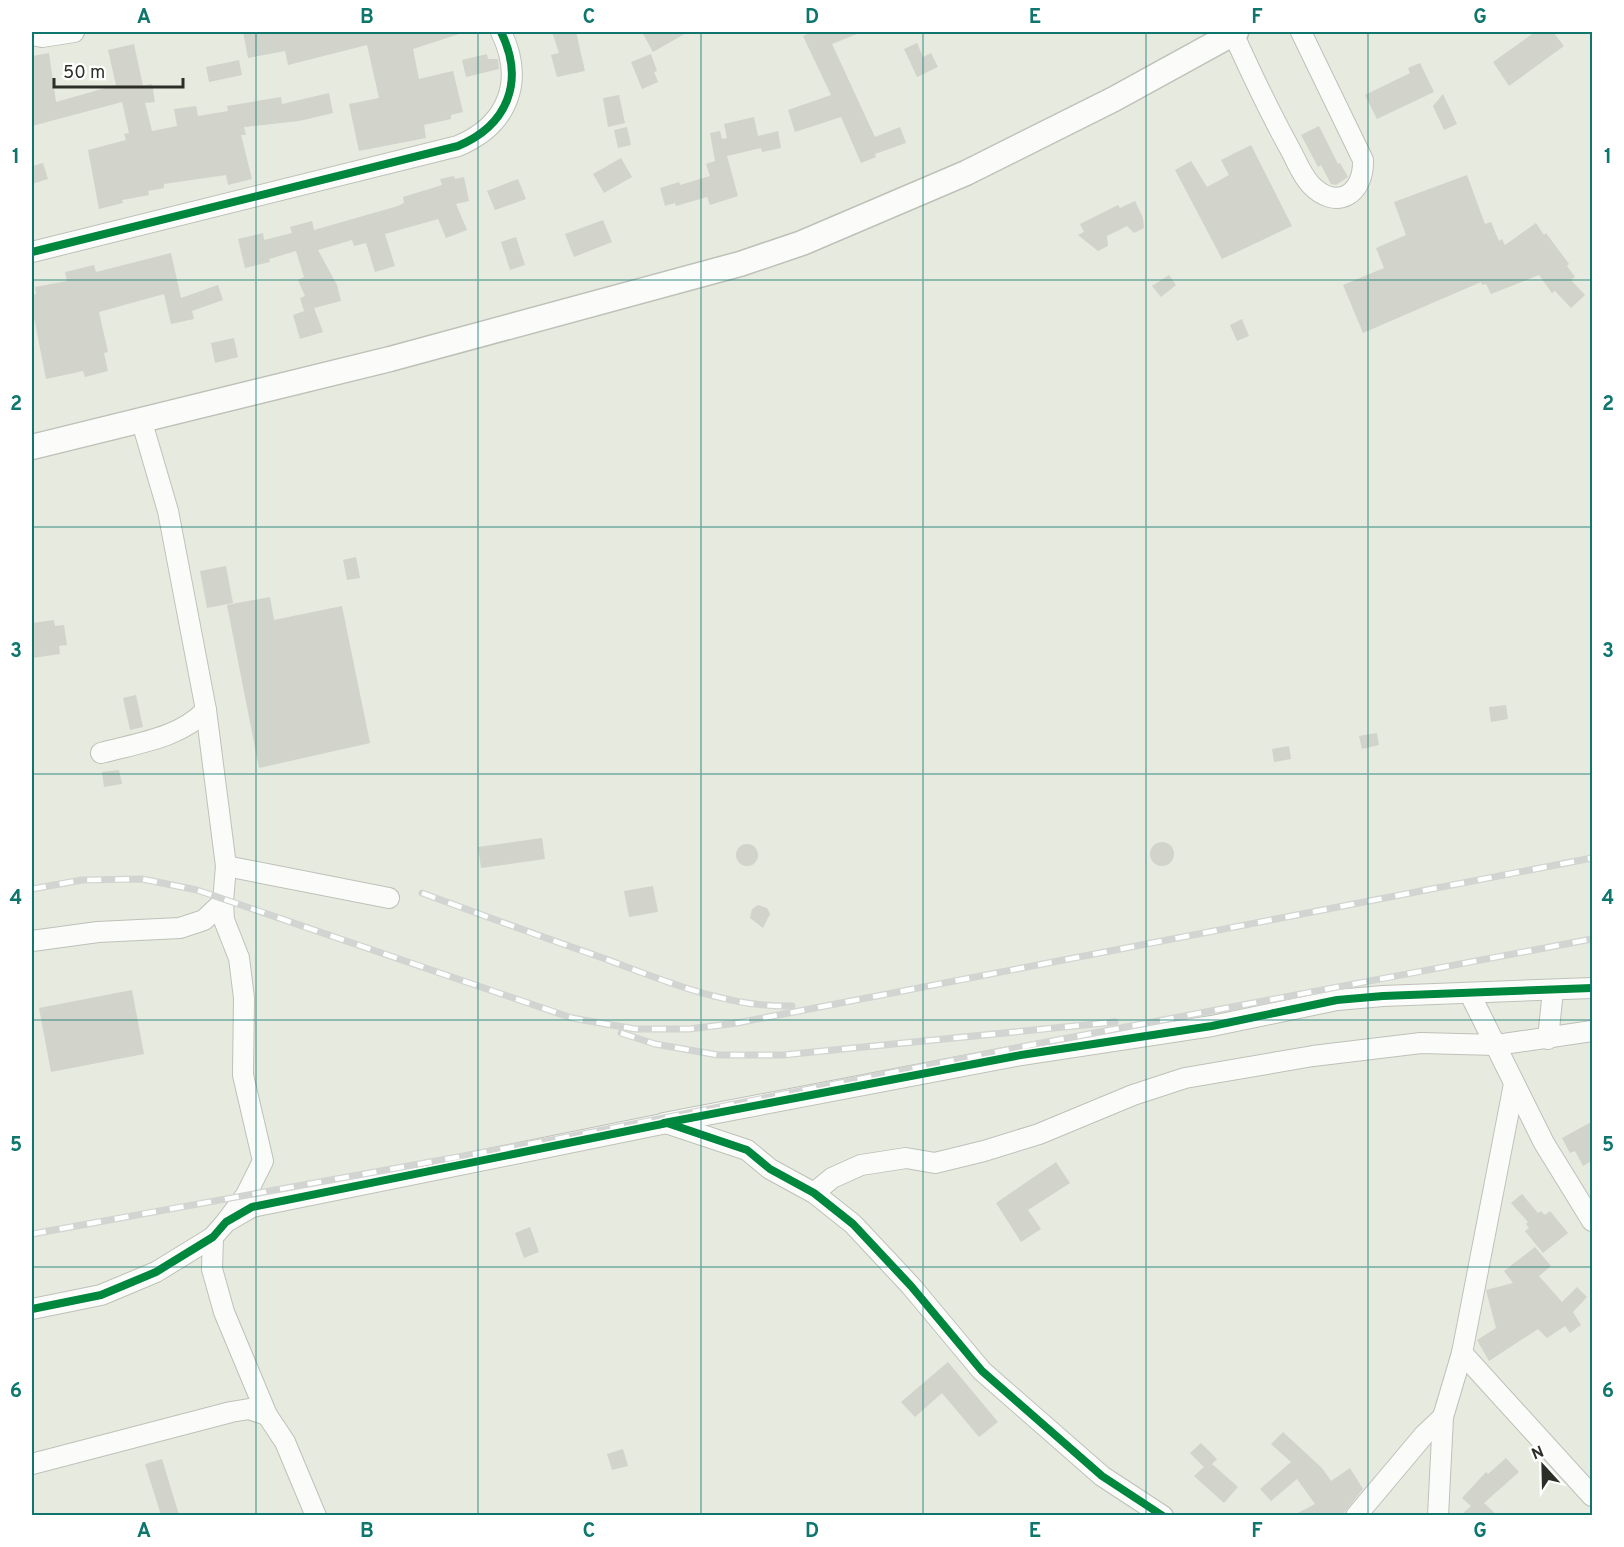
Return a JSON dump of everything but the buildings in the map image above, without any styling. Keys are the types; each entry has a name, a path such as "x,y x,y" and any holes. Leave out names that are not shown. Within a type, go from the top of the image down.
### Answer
{"main road":[{"path":"32,447 390,359 740,264 802,243 966,173 1114,99 1234,32"}],"street":[{"path":"32,35 42,37 74,32"},
{"path":"32,252 458,146 478,138 492,127 512,88 509,48 501,32"},
{"path":"1234,32 1261,96 1309,183 1323,196 1339,198 1354,191 1363,177 1363,160 1301,32"},
{"path":"141,420 168,512 206,710 226,866 223,902 225,920 239,958 244,998 243,1075 263,1161 246,1195 220,1230 212,1269 224,1312 267,1415 285,1442 316,1515"},
{"path":"101,753 179,731 206,710"},
{"path":"226,866 389,898"},
{"path":"32,941 98,932 180,928 204,920 223,902"},
{"path":"667,1124 664,1123 1010,1057 1212,1026 1337,1000 1383,996 1593,988"},
{"path":"1548,1039 1553,990"},
{"path":"1470,994 1544,1143 1593,1221"},
{"path":"814,1193 832,1178 861,1165 906,1158 935,1163 984,1151 1039,1134 1133,1095 1185,1078 1313,1056 1421,1043 1497,1045 1593,1031"},
{"path":"1438,1515 1443,1417 1462,1353 1514,1084"},
{"path":"32,1309 101,1295 156,1272 252,1207 667,1124 747,1150 770,1169 814,1193 853,1224 911,1286 982,1371 1102,1476 1163,1515"},
{"path":"1462,1353 1593,1496"},
{"path":"32,1464 231,1412 249,1409 267,1415"},
{"path":"1356,1515 1424,1435 1443,1417"}],"railway":[{"path":"32,889 82,880 142,879 197,890 572,1018 635,1029 689,1029 737,1023 1592,858"},
{"path":"422,893 696,991 744,1002 792,1006"},
{"path":"32,1234 557,1139 1036,1044 1592,939"},
{"path":"621,1033 655,1044 718,1055 783,1055 1115,1022"}],"cycle path":[{"path":"32,252 458,146 489,126 500,114 507,100 511,84 511,68 508,50 501,32"},
{"path":"664,1123 1021,1055 1212,1026 1337,1000 1383,996 1592,988"},
{"path":"32,1309 101,1295 156,1272 213,1237 226,1222 252,1207 667,1123"},
{"path":"670,1124 747,1150 770,1169 814,1193 853,1224 911,1286 982,1371 1102,1476 1163,1516"}]}
